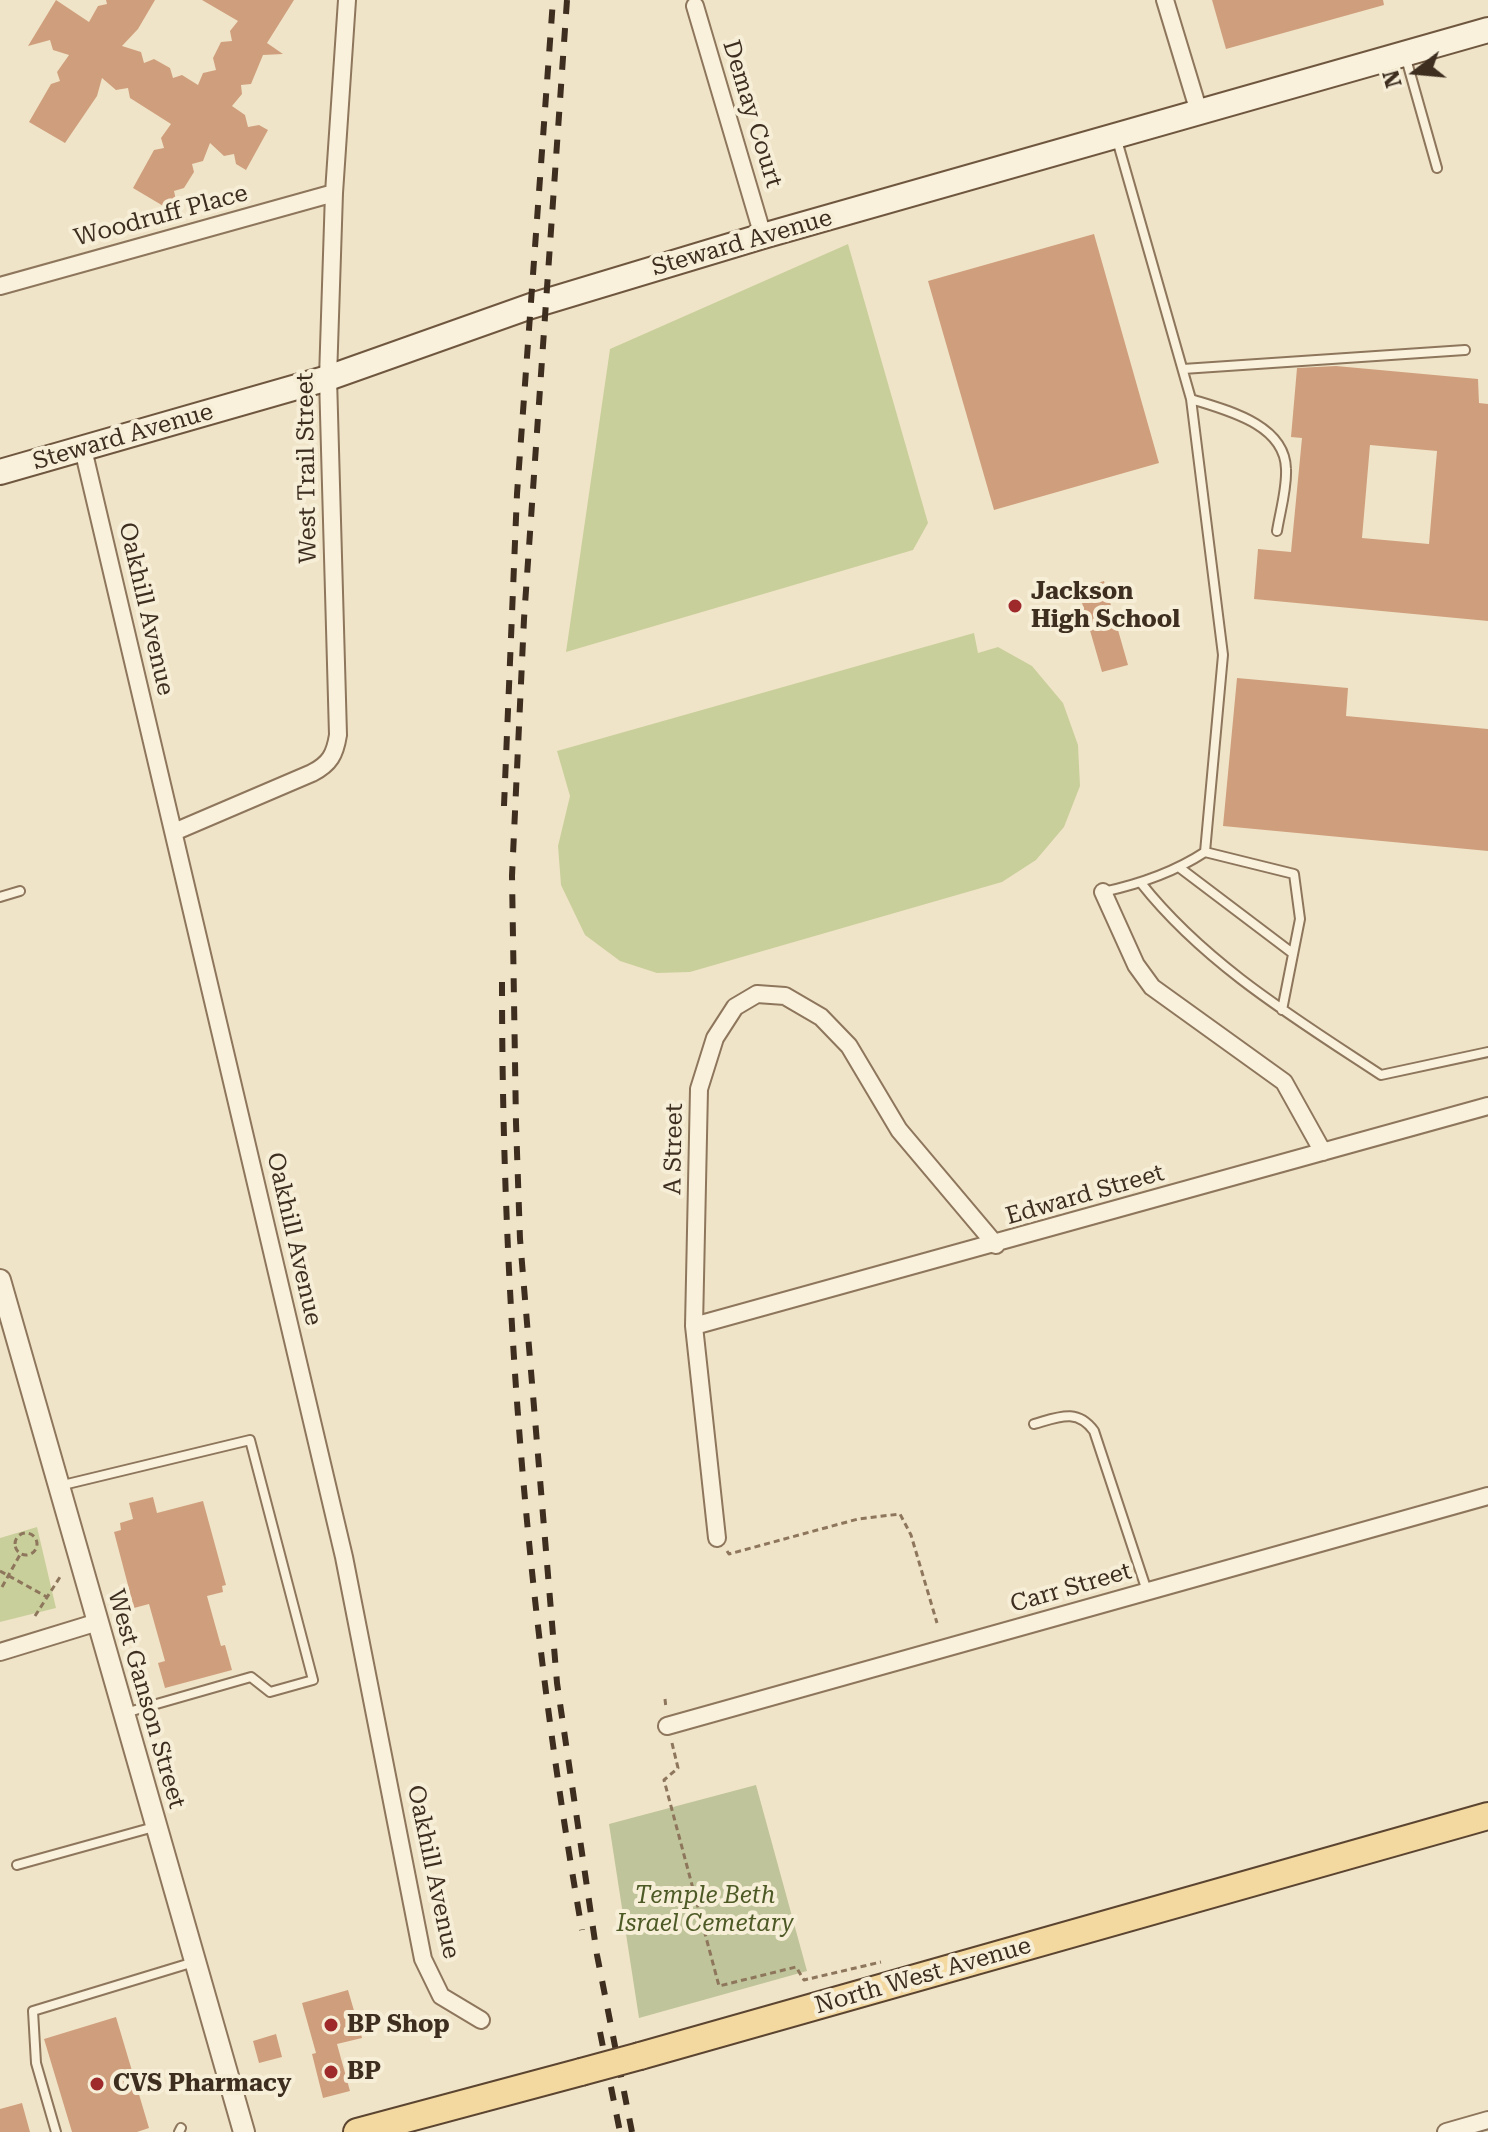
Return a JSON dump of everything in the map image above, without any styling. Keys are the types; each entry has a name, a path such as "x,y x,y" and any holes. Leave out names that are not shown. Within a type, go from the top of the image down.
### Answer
{"main road":[{"name":"Steward Avenue","path":"2,469 83,449 328,378 531,306 763,236 1488,30"},
{"name":"North West Avenue","path":"357,2132 640,2056 1488,1816"}],"street":[{"name":"West Trail Street","path":"174,832 312,773 325,766 335,753 338,735 328,378 334,193 347,0"},
{"path":"1165,0 1199,112"},
{"name":"Demay Court","path":"695,6 763,236"},
{"name":"Woodruff Place","path":"0,286 334,193"},
{"name":"Oakhill Avenue","path":"83,449 344,1557 423,1959 441,1996 481,2020"},
{"path":"1103,892 1136,965 1152,987 1284,1082 1323,1152"},
{"name":"A Street","path":"717,1538 694,1326 699,1089 715,1038 735,1007 757,994 785,996 821,1017 849,1046 899,1130 996,1245"},
{"name":"Edward Street","path":"694,1326 996,1245 1488,1106"},
{"name":"West Ganson Street","path":"0,1280 244,2132"},
{"name":"Carr Street","path":"667,1726 1488,1496"},
{"path":"0,1652 98,1622"},
{"path":"1446,2132 1488,2120"}],"lane":[{"path":"1405,54 1437,168"},
{"path":"1116,135 1191,399 1223,655 1205,852"},
{"path":"1183,369 1465,350"},
{"path":"1191,399 1226,410 1266,430 1282,448 1286,469 1277,531"},
{"path":"1103,892 1141,883 1180,868 1205,852 1294,874 1300,919 1291,952 1282,1010"},
{"path":"1180,868 1291,952"},
{"path":"1141,883 1173,924 1282,1010 1381,1075 1488,1052"},
{"path":"0,897 20,891"},
{"path":"1034,1424 1073,1414 1085,1419 1094,1431 1147,1591"},
{"path":"58,1487 250,1440 313,1680 270,1692 251,1677 125,1713"},
{"path":"17,1865 155,1826"},
{"path":"56,2132 36,2063 33,2011 194,1962"}],"path":[{"path":"717,1538 729,1554 858,1519 900,1514 911,1535 937,1623"},
{"path":"31,1534 37,1543 35,1549 31,1554 21,1553 15,1544 18,1537 31,1534"},
{"path":"2,1587 21,1553"},
{"path":"0,1571 47,1597"},
{"path":"35,1616 60,1577"},
{"path":"665,1699 667,1726 678,1768 664,1780 719,1986 796,1967 804,1980 881,1962"}],"green space":[{"path":"848,244 928,523 913,550 566,652 610,349"},
{"path":"974,633 978,653 998,647 1032,666 1063,703 1078,745 1080,786 1064,827 1036,860 1002,882 690,972 657,973 620,961 585,935 561,885 558,846 570,796 557,751"},
{"path":"37,1527 56,1608 0,1622 0,1538"},
{"name":"Temple Beth Israel Cemetary","path":"756,1785 807,1971 639,2018 609,1824"}],"building":[{"path":"56,0 89,22 98,6 107,4 106,0 155,0 138,29 122,46 141,52 144,63 154,59 170,68 173,78 182,75 198,85 203,73 216,70 213,58 221,42 232,41 230,31 238,21 202,0 294,0 267,43 283,54 263,55 251,84 241,85 242,94 232,106 245,115 248,127 259,125 268,130 246,170 236,164 234,154 224,156 210,143 203,161 192,164 194,172 184,188 174,191 176,200 170,210 133,188 154,150 164,148 161,138 171,124 130,98 128,88 116,90 102,78 97,96 65,143 29,122 51,84 60,81 57,72 69,55 53,50 50,40 28,46"},
{"path":"1212,0 1383,0 1384,5 1226,49"},
{"path":"1094,234 1159,463 994,510 928,281"},
{"path":"1336,366 1478,379 1479,403 1488,404 1488,621 1254,599 1258,549 1291,552 1302,438 1291,437 1297,368","holes":["1370,445 1437,451 1429,544 1362,538"]},
{"path":"1104,581 1128,665 1102,672 1078,589"},
{"path":"1237,678 1348,688 1346,716 1488,729 1488,851 1223,826"},
{"path":"153,1497 157,1513 203,1501 226,1585 222,1586 223,1592 207,1596 221,1646 225,1645 232,1670 165,1688 158,1663 165,1661 149,1604 134,1608 114,1532 121,1530 120,1523 133,1519 129,1503"},
{"path":"348,1990 362,2038 337,2044 350,2091 323,2098 312,2054 316,2053 302,2003"},
{"name":"CVS Pharmacy","path":"116,2017 149,2128 137,2132 72,2132 44,2039"},
{"path":"276,2034 282,2057 259,2063 253,2041"},
{"path":"22,2103 30,2132 0,2132 0,2109"}],"railway":[{"path":"504,806 517,494 553,0"},
{"path":"567,0 524,619 512,876 516,1123 520,1239 557,1683 597,1955 632,2132"},
{"path":"502,982 507,1220 521,1458 546,1695 582,1930"},
{"path":"600,2032 620,2132"}],"place":[{"name":"Jackson High School","path":"1015,606"},
{"name":"BP Shop","path":"331,2025"},
{"name":"BP","path":"331,2072"},
{"name":"CVS Pharmacy","path":"97,2084"}]}
